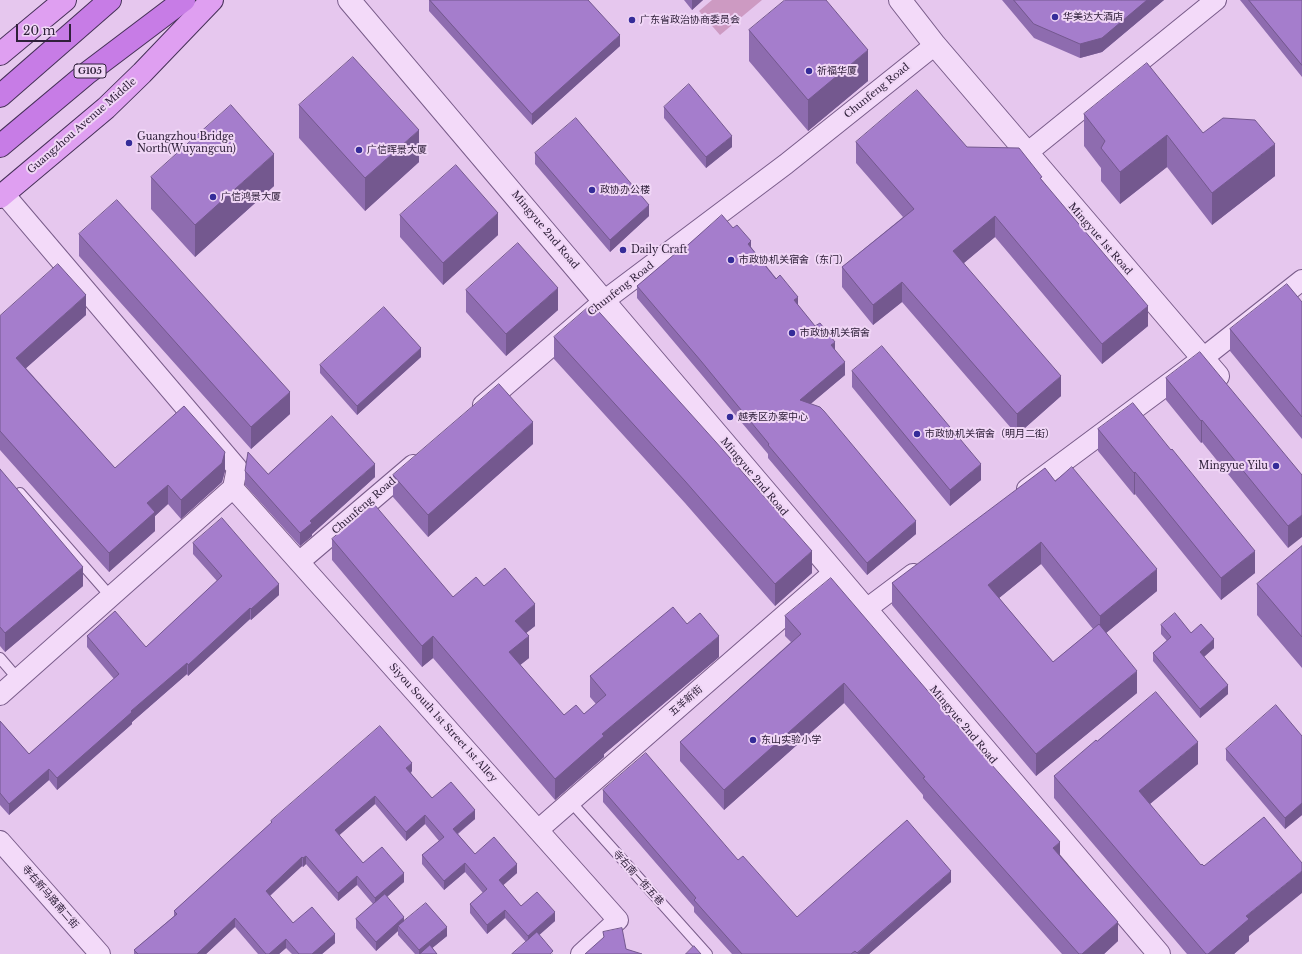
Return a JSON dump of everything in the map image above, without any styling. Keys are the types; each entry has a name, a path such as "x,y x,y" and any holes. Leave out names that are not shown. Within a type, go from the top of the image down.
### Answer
{"highway":[{"path":"0,96 110,0"},
{"name":"G105","path":"0,146 86,74 184,0"}],"main road":[{"path":"0,54 65,0"},
{"name":"Guangzhou Avenue Middle","path":"2,196 106,108 212,0"}],"street":[{"name":"Mingyue 2nd Road","path":"349,0 605,300 865,610 1160,954"},
{"name":"Mingyue 1st Road","path":"900,0 935,45 1203,358 1232,394"},
{"path":"1027,153 1216,0"},
{"name":"Chunfeng Road","path":"467,418 605,300 786,164 935,45"},
{"path":"0,695 233,488 237,468 2,196"},
{"path":"1011,501 1203,358 1302,280"},
{"name":"Chunfeng Road","path":"299,562 425,454"},
{"name":"Siyou South 1st Street 1st Alley","path":"233,488 618,920 581,954"},
{"path":"865,610 928,562"},
{"name":"五羊新街","path":"538,830 834,572"},
{"name":"寺右新马路南二街","path":"0,840 100,954"}],"lane":[{"path":"15,488 111,597"},
{"path":"0,658 18,679"},
{"name":"寺右南一街五巷","path":"570,802 707,954"}],"shaded area":[{"path":"712,0 762,0 720,35 699,11"}],"building":[{"path":"430,0 588,0 620,35 532,114"},
{"path":"785,0 826,0 868,50 808,100 749,30"},
{"path":"1014,0 1147,0 1102,38 1080,44 1034,24"},
{"path":"1249,0 1302,0 1302,65"},
{"path":"353,57 419,130 365,178 299,105"},
{"path":"1147,63 1203,133 1223,118 1255,120 1275,144 1212,193 1167,135 1120,172 1101,148 1105,141 1084,114"},
{"path":"689,84 732,136 706,157 664,107"},
{"path":"917,90 967,147 1019,148 1042,177 1040,178 1148,306 1102,344 995,216 953,251 1061,376 1017,414 902,282 873,305 842,267 914,209 856,142"},
{"path":"231,105 274,154 195,225 151,177"},
{"name":"政协办公楼","path":"576,118 649,205 610,240 535,153"},
{"path":"456,165 498,213 443,263 400,215"},
{"path":"117,200 290,392 251,427 79,234"},
{"path":"722,215 733,228 737,225 751,241 748,244 776,279 780,275 798,297 794,300 815,326 820,323 835,342 831,345 845,362 800,400 820,407 824,411 916,521 867,563 768,445 769,444 701,361 637,286"},
{"path":"518,243 558,288 506,334 466,290"},
{"path":"58,264 86,295 16,358 115,468 184,406 225,452 222,463 181,500 168,485 147,503 155,512 109,553 0,431 0,316"},
{"path":"1287,284 1302,302 1302,417 1230,329"},
{"path":"592,304 812,551 775,584 685,481 554,337"},
{"path":"384,307 421,348 357,406 320,365"},
{"name":"市政协机关宿舍（明月二街）","path":"882,346 981,464 950,490 852,371"},
{"path":"1200,352 1302,475 1302,515 1288,526 1166,378"},
{"path":"499,384 533,422 428,515 393,475"},
{"path":"1133,403 1255,551 1221,578 1098,429"},
{"path":"332,416 375,464 310,521 312,523 300,533 245,471 248,452 268,474"},
{"path":"1072,467 1157,569 1100,616 1041,542 988,585 1053,662 1099,624 1137,671 1036,754 892,583 1045,468 1055,481"},
{"path":"0,469 83,567 5,633 0,627"},
{"path":"374,504 453,597 476,577 484,586 505,568 535,604 515,621 529,636 509,652 564,715 576,705 584,714 606,695 590,676 673,607 687,624 700,613 719,636 602,734 604,736 555,779 433,636 422,646 332,539"},
{"path":"222,518 279,584 251,609 250,608 188,665 187,663 131,711 132,712 57,778 49,769 9,804 0,793 0,721 29,754 119,674 87,636 115,611 146,647 222,576 193,543"},
{"path":"1302,546 1302,637 1257,584"},
{"path":"831,578 968,738 1060,842 1053,848 1118,922 1082,954 1079,954 923,778 925,777 844,683 724,790 680,742 801,634 785,616"},
{"path":"1175,613 1191,633 1201,624 1214,639 1200,652 1228,685 1200,709 1153,653 1171,637 1161,625"},
{"path":"1156,692 1198,742 1139,791 1201,865 1202,864 1204,866 1264,817 1302,863 1302,871 1246,916 1249,919 1208,954 1206,954 1054,776"},
{"path":"1276,705 1302,736 1302,803 1285,818 1226,749"},
{"path":"380,726 412,763 406,768 432,798 451,782 475,810 453,829 475,854 494,837 517,864 499,880 521,906 537,892 555,912 528,936 505,910 487,925 470,904 487,889 465,863 444,881 422,855 444,837 425,815 406,832 375,796 335,830 363,863 382,847 404,873 375,898 357,876 338,893 306,856 303,858 302,857 266,891 293,923 312,907 335,934 312,954 299,954 286,939 269,954 266,954 235,918 197,954 138,954 134,950 177,914 174,911 272,822 271,821"},
{"path":"646,753 738,860 743,856 797,917 907,820 951,871 857,953 855,951 851,954 742,954 694,900 696,898 603,790"},
{"path":"385,894 404,917 376,942 356,919"},
{"path":"426,903 447,927 419,950 398,926"},
{"path":"622,928 626,949 642,954 585,954 604,937 603,932"},
{"path":"537,932 553,951 550,954 512,954"},
{"path":"430,945 437,954 420,954"},
{"path":"694,946 701,954 686,954"}],"place":[{"name":"华美达大酒店","path":"1055,17"},
{"name":"广东省政治协商委员会","path":"632,20"},
{"name":"祈福华厦","path":"809,71"},
{"name":"Guangzhou Bridge North(Wuyangcun)","path":"129,143"},
{"name":"广信晖景大厦","path":"359,150"},
{"name":"政协办公楼","path":"592,190"},
{"name":"广信鸿景大厦","path":"213,197"},
{"name":"Daily Craft","path":"623,250"},
{"name":"市政协机关宿舍（东门）","path":"731,260"},
{"name":"市政协机关宿舍","path":"792,333"},
{"name":"越秀区办案中心","path":"730,417"},
{"name":"市政协机关宿舍（明月二街）","path":"917,434"},
{"name":"Mingyue Yilu","path":"1276,466"},
{"name":"东山实验小学","path":"753,740"}]}
